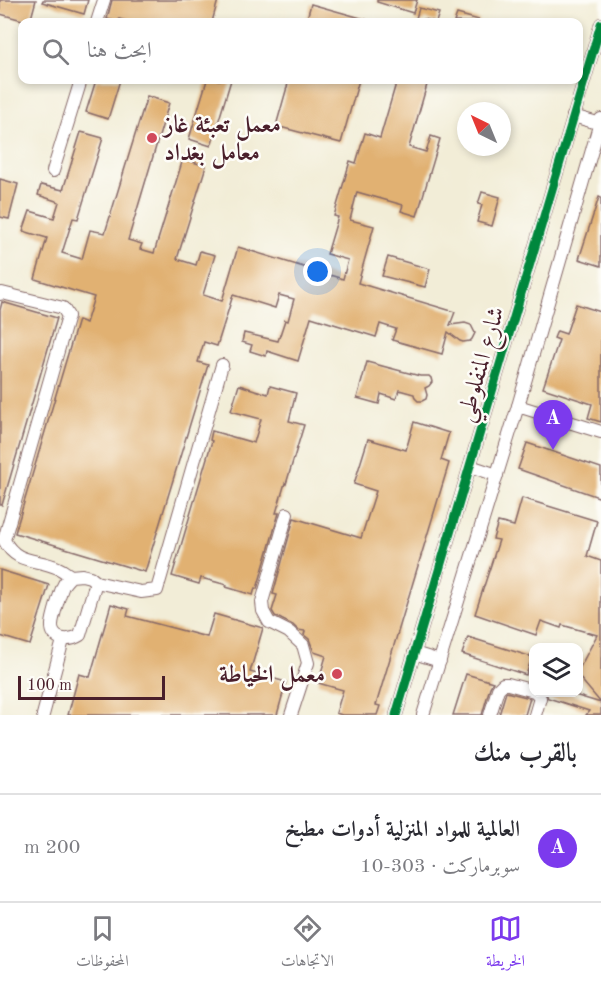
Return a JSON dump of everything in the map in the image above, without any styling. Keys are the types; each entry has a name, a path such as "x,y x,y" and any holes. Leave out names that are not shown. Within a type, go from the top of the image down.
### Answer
{"street":[{"path":"98,18 104,0"},
{"name":"شارع المنفلوطي","path":"583,83 601,24"},
{"path":"53,171 80,84"},
{"name":"شارع المنفلوطي","path":"396,715 583,84"},
{"path":"573,116 601,122"},
{"name":"شارع المنفلوطي","path":"423,715 518,406 601,122"},
{"path":"0,294 63,308 68,316 4,540 5,554 20,556 59,568 70,576 82,575 96,582 141,592 157,590 222,365"},
{"path":"518,406 601,432"},
{"path":"470,466 497,475"},
{"path":"287,514 262,602 262,611 269,622 289,632 303,645 308,663 291,715"},
{"path":"70,576 63,585 52,624 54,633 63,640 73,640 80,636 96,582"},
{"path":"43,715 63,640"},
{"path":"414,653 440,661"},
{"path":"490,715 498,689 503,684 529,690"},
{"path":"535,715 539,697"}],"building":[{"path":"0,0 36,0 31,18 18,19 0,14"},
{"path":"43,0 88,0 84,14 42,2"},
{"path":"112,0 218,0 213,18 107,18"},
{"path":"377,0 417,0 413,13 377,2"},
{"path":"311,4 361,18 307,18"},
{"path":"419,8 439,13 437,18 416,18"},
{"path":"457,14 472,18 456,18"},
{"path":"95,84 119,84 108,119 86,112"},
{"path":"206,84 230,84 211,146 189,139"},
{"path":"288,84 358,84 341,143 276,126"},
{"path":"396,84 427,84 409,147 426,152 431,136 440,139 417,216 401,211 403,205 357,192 350,220 374,226 358,283 455,312 450,325 465,323 471,325 475,333 472,339 463,342 448,332 442,354 392,340 396,329 380,324 376,337 311,317 298,361 267,351 266,356 250,351 252,345 242,342 244,333 278,341 285,320 288,321 294,299 279,295 275,308 233,295 217,346 204,342 198,362 208,365 145,572 15,533 78,320 86,323 94,297 35,279 47,238 23,231 30,211 54,218 59,202 38,195 41,185 63,190 81,132 103,138 78,219 73,218 62,253 82,259 90,230 105,233 147,96 169,103 128,240 142,244 140,249 154,253 183,159 206,166 177,259 196,265 200,251 215,255 203,295 222,301 238,247 343,279 348,260 327,254 338,217 334,216 350,161 356,163 365,133 380,138"},
{"path":"0,179 18,184 9,219 0,217"},
{"path":"482,192 500,197 492,226 477,222 482,205 478,204"},
{"path":"599,197 601,198 601,266 579,259"},
{"path":"388,257 430,269 425,287 382,276"},
{"path":"2,302 57,318 2,505 0,505 0,310"},
{"path":"576,304 601,312 601,422 588,418 592,404 543,388 559,340 554,338 557,331 566,334"},
{"path":"367,362 420,376 429,376 432,382 425,388 426,399 418,401 414,394 399,390 396,399 381,394 379,404 357,398"},
{"path":"239,385 268,394 270,386 296,393 289,421 304,425 276,513 279,513 257,589 255,588 253,595 201,578 199,584 172,576 212,441 210,440 212,431 254,443 261,419 231,411"},
{"path":"414,422 449,433 441,460 449,463 376,705 380,706 377,715 342,715 336,713 343,690 318,683 326,656 314,652 309,639 304,635 305,631 298,630 275,616 272,611 277,595 273,594 294,518 361,538 376,491 354,484 368,439 406,450"},
{"path":"527,443 601,468 601,498 518,469"},
{"path":"522,498 597,521 587,556 601,561 601,703 583,682 583,661 597,635 562,625 561,628 541,621 536,635 475,614 499,540 493,539 498,522 514,526"},
{"path":"0,570 49,585 30,645 0,636"},
{"path":"111,604 129,609 127,616 207,637 214,614 263,628 250,672 286,682 277,715 68,715 79,674 90,677"},
{"path":"468,637 529,656 529,666 526,675 462,654"},
{"path":"466,674 493,682 482,715 453,715"},
{"path":"506,692 530,698 525,715 499,715"},
{"path":"548,697 581,697 601,703 601,715 586,715 589,711"}],"cycle path":[{"path":"396,715 601,24"}],"place":[{"name":"معمل تعبئة غاز معامل بغداد","path":"152,138"},
{"name":"العالمية للمواد المنزلية أدوات مطبخ","path":"553,450"},
{"name":"معمل الخياطة","path":"337,674"}]}
